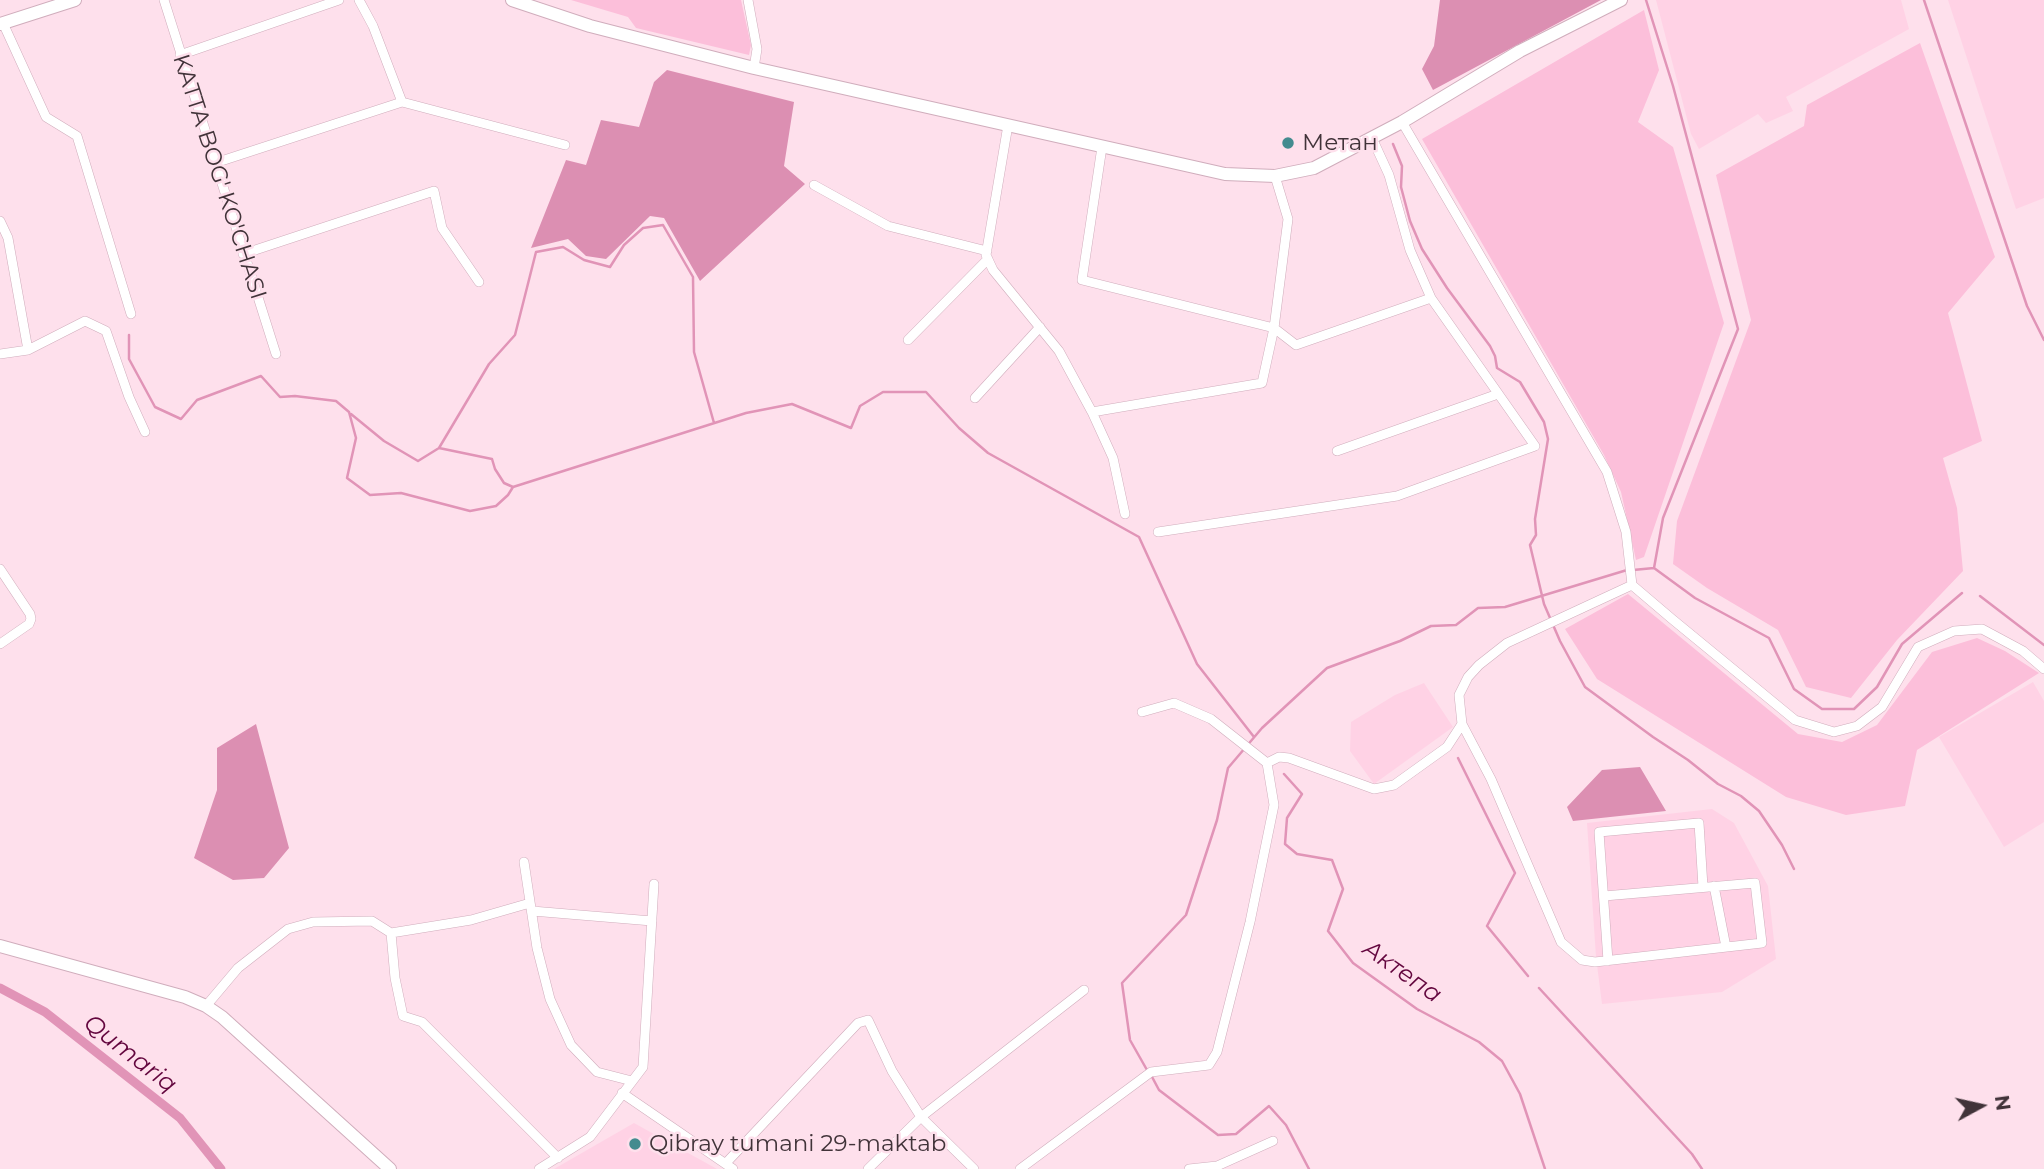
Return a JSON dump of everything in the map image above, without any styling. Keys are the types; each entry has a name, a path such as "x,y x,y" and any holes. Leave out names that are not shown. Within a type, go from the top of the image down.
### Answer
{"main road":[{"path":"2,24 75,0"},
{"path":"512,0 590,26 754,68 1224,174 1275,176 1314,168 1402,122 1520,51 1621,0"},
{"path":"0,946 185,997 206,1006 222,1017 390,1169"}],"street":[{"name":"KATTA BOG' KO'CHASI","path":"164,0 276,355"},
{"path":"180,55 339,0"},
{"path":"359,0 373,26 402,102"},
{"path":"748,0 757,49 754,68"},
{"path":"2,24 46,117 77,136 131,314"},
{"path":"215,163 402,102 565,145"},
{"path":"1402,122 1607,472 1626,533 1632,585 1795,720 1834,732 1857,726 1882,707 1918,648 1954,631 1982,629 2023,651 2044,669"},
{"path":"1008,125 987,255 993,270 1059,351 1092,412 1113,458 1125,514"},
{"path":"1158,532 1398,496 1535,446 1431,298 1410,250 1389,175 1371,138"},
{"path":"1102,147 1083,280 1275,328 1296,345 1431,298"},
{"path":"1092,412 1262,383 1275,328 1288,219 1275,176"},
{"path":"814,185 888,226 987,255"},
{"path":"243,254 434,191 442,228 479,282"},
{"path":"0,221 8,238 28,349"},
{"path":"908,340 987,255"},
{"path":"0,354 28,349 85,321 106,331 129,397 145,432"},
{"path":"975,398 1040,327"},
{"path":"1338,451 1498,394"},
{"path":"0,569 30,614 29,624 0,643"},
{"path":"1604,896 1755,883 1762,943 1608,961 1582,960 1561,942 1491,779 1461,724 1459,695 1468,677 1479,665 1507,643 1632,585"},
{"path":"1020,1169 1151,1072 1209,1065 1217,1052 1250,922 1274,805 1267,763 1211,719 1174,703 1142,712"},
{"path":"1267,763 1279,757 1289,758 1374,789 1394,785 1447,747 1461,724"},
{"path":"1608,961 1599,832 1699,822 1703,887"},
{"path":"524,862 537,948 550,999 571,1045 597,1072 632,1081"},
{"path":"538,1169 590,1137 643,1067 654,884"},
{"path":"1714,886 1726,947"},
{"path":"206,1006 238,968 288,929 313,922 372,921 391,933 531,907 652,921"},
{"path":"391,933 402,1016 422,1022 558,1158"},
{"path":"868,1169 921,1117 1084,990"},
{"path":"622,1093 730,1166 859,1023 868,1020 891,1071 921,1117 974,1169"},
{"path":"1189,1169 1217,1166 1273,1141"}],"shaded area":[{"path":"571,0 741,0 751,45 749,55 636,28 628,17"},
{"path":"1440,0 1601,0 1433,90 1422,69 1434,46"},
{"path":"1656,0 1901,0 1909,29 1786,97 1793,111 1766,123 1758,114 1699,149 1691,134"},
{"path":"1948,0 2044,0 2044,198 2016,209"},
{"path":"1644,10 1659,70 1638,122 1673,147 1724,323 1644,557 1636,560 1621,492 1604,455 1422,139"},
{"path":"1920,43 1995,257 1948,313 1982,441 1943,458 1957,508 1963,571 1897,640 1851,698 1806,687 1778,630 1707,588 1673,564 1677,521 1751,320 1716,175 1804,126 1807,105"},
{"path":"667,70 794,102 784,166 805,184 700,281 664,218 650,216 606,259 586,256 568,239 531,248 566,160 586,165 601,120 639,127 654,82"},
{"path":"1628,594 1798,734 1842,742 1877,725 1932,652 1977,638 2005,651 2039,673 1917,750 1905,806 1846,815 1786,797 1597,679 1565,629"},
{"path":"2033,682 2044,701 2044,822 2004,847 1939,737"},
{"path":"1424,683 1453,727 1374,784 1350,751 1351,722 1395,695"},
{"path":"256,724 289,848 264,878 233,880 194,858 217,790 217,748"},
{"path":"1640,767 1666,811 1573,821 1567,807 1602,770"},
{"path":"1712,809 1734,823 1768,886 1776,959 1722,992 1602,1004 1587,823"},
{"name":"Qibray tumani 29-maktab","path":"634,1123 717,1169 554,1169"}],"waterway":[{"path":"1646,0 1673,86 1738,329 1663,518 1654,568 1695,598 1769,638 1794,689 1822,709 1854,709 1877,687 1902,644 1962,593"},
{"path":"1924,0 2027,306 2044,340"},
{"path":"1393,144 1402,166 1401,187 1410,221 1422,249 1490,346 1497,368 1520,382 1544,422 1548,439 1535,519 1536,535 1530,545 1544,604 1585,687 1759,811 1782,845 1794,869"},
{"path":"351,414 384,441 418,461 439,448 489,364 515,335 536,252 563,247 584,260 610,267 624,245 643,228 663,225 693,277 694,352 714,423"},
{"path":"129,335 129,359 155,407 181,419 197,400 261,376 280,397 336,401 349,412 356,438 347,478 370,495 401,493 470,511 496,506 513,487 746,413 792,404 851,428 860,406 883,392 926,392 959,428 988,453 1139,537 1197,664 1254,737"},
{"path":"439,448 492,459 504,483 513,487"},
{"path":"1633,570 1654,568"},
{"path":"1147,1070 1130,1040 1122,983 1186,915 1217,820 1228,768 1262,728 1327,668 1400,641 1431,626 1456,625 1478,608 1505,607 1627,570"},
{"path":"1980,596 2044,645"},
{"path":"1458,758 1515,873 1487,926 1528,976"},
{"name":"Актепа","path":"1284,774 1302,794 1287,818 1285,844 1297,854 1332,860 1343,889 1328,931 1353,963 1417,1009 1479,1042 1502,1061 1520,1094 1545,1169"},
{"name":"Qumariq","path":"0,988 45,1012 180,1118 221,1169"},
{"path":"1539,988 1692,1154 1702,1169"},
{"path":"1151,1075 1159,1090 1218,1135 1236,1134 1269,1106 1286,1125 1309,1169"}],"place":[{"name":"Метан","path":"1288,143"},
{"name":"Qibray tumani 29-maktab","path":"635,1144"}]}
